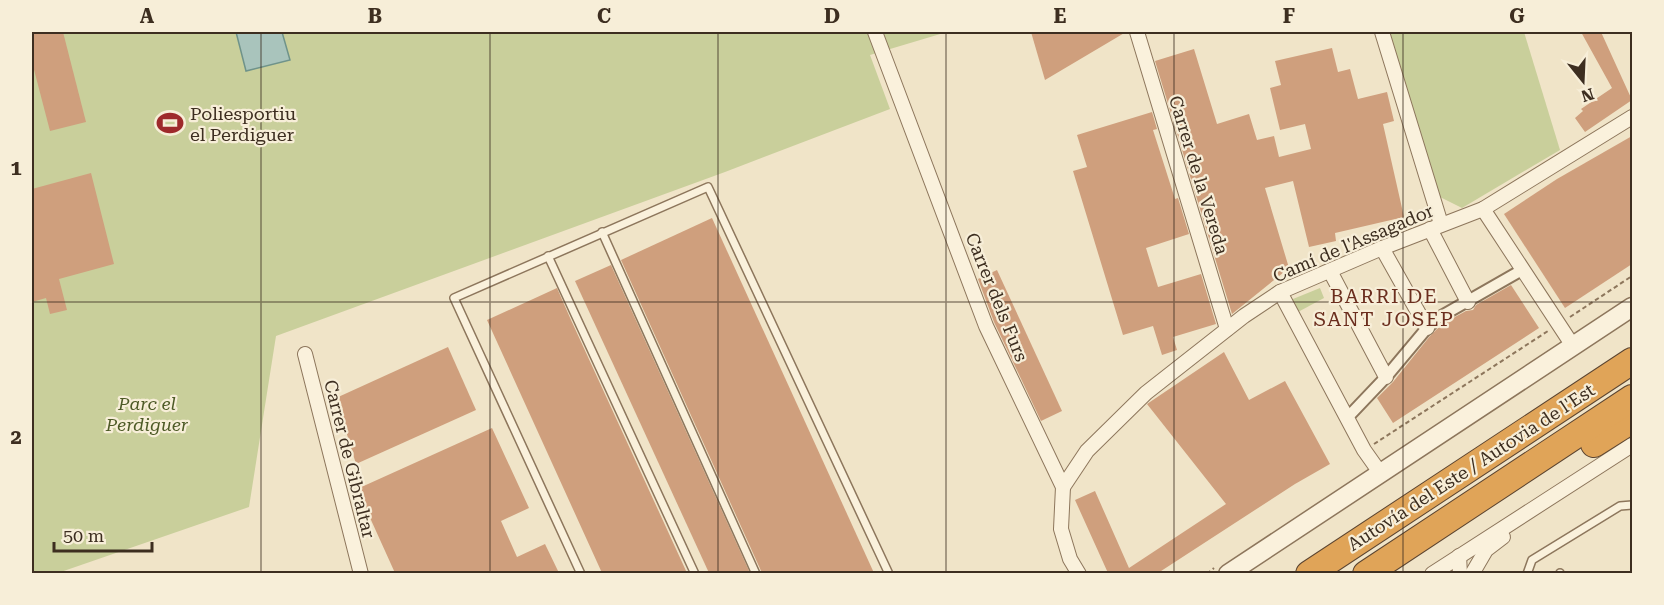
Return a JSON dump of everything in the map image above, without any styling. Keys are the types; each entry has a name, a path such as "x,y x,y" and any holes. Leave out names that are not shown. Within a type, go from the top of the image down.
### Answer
{"highway":[{"name":"Autovía del Este / Autovia de l'Est","path":"1309,573 1632,361"},
{"name":"Autovía del Este / Autovia de l'Est","path":"1366,573 1632,398"},
{"path":"1391,573 1632,420"}],"street":[{"name":"Carrer dels Furs","path":"875,32 986,326 1063,487 1062,529 1070,559 1079,573"},
{"name":"Carrer de la Vereda","path":"1137,32 1227,329"},
{"path":"1382,32 1435,227 1468,302"},
{"name":"Camí de l'Assagador","path":"1063,487 1087,451 1146,393 1227,329 1280,292 1382,248 1483,209 1632,117"},
{"path":"1483,209 1573,346"},
{"path":"1382,248 1427,328"},
{"path":"1347,418 1438,318 1522,270"},
{"path":"1330,271 1386,377"},
{"path":"1280,292 1364,450 1381,474"},
{"path":"1222,570 1381,474 1632,307"},
{"name":"Carrer de Gibraltar","path":"305,354 361,573"},
{"path":"1432,573 1632,445"},
{"path":"1472,573 1486,550 1570,485"},
{"path":"1459,556 1460,573"}],"lane":[{"path":"581,573 454,298 708,187 889,573"},
{"path":"602,232 756,573"},
{"path":"548,256 695,573"},
{"path":"1527,573 1532,560 1620,506 1632,505"}],"path":[{"path":"1364,450 1632,276"},
{"path":"1207,573 1222,570"}],"green space":[{"name":"Parc el Perdiguer","path":"32,32 947,32 870,55 890,109 725,172 276,336 249,507 55,574 32,573"},
{"path":"1386,32 1524,32 1560,150 1462,208 1436,195"},
{"path":"1320,288 1324,298 1298,312 1292,303 1293,299"}],"water":[{"path":"236,32 282,32 290,60 246,71"}],"building":[{"path":"63,32 86,122 50,131 32,62 32,34"},
{"path":"1031,32 1126,32 1045,80"},
{"path":"1581,32 1601,32 1632,100 1585,132 1575,118 1583,111 1581,109 1612,88"},
{"path":"1332,48 1338,72 1350,69 1358,99 1387,92 1394,121 1383,124 1404,217 1335,233 1336,241 1309,247 1293,181 1265,188 1289,268 1232,314 1155,61 1194,49 1217,124 1249,114 1257,140 1274,136 1279,157 1311,149 1305,124 1280,130 1270,88 1281,85 1275,61"},
{"path":"1152,112 1157,129 1153,130 1189,234 1146,248 1158,287 1201,274 1216,324 1173,337 1177,350 1162,355 1153,326 1123,335 1073,171 1087,167 1077,135"},
{"path":"1632,136 1632,264 1565,308 1504,214 1557,179"},
{"path":"91,173 114,264 59,279 67,310 50,314 46,298 32,302 32,189"},
{"path":"712,218 874,573 762,573 621,260"},
{"path":"611,265 750,573 709,573 575,281"},
{"path":"997,270 1062,411 1041,421 994,322 978,279"},
{"path":"1511,285 1539,328 1393,423 1377,398 1430,336 1442,324 1466,311 1473,310 1476,305"},
{"path":"557,288 687,573 602,573 487,320"},
{"path":"448,347 476,410 356,464 336,398"},
{"path":"1224,352 1249,400 1285,381 1330,464 1295,484 1158,573 1108,573 1075,500 1095,491 1129,568 1226,504 1147,404"},
{"path":"492,428 529,508 501,521 517,557 545,544 559,573 395,573 357,489"}],"place":[{"name":"Poliesportiu el Perdiguer","path":"170,123"}],"district":[{"name":"BARRI DE SANT JOSEP","path":"1384,308"}]}
